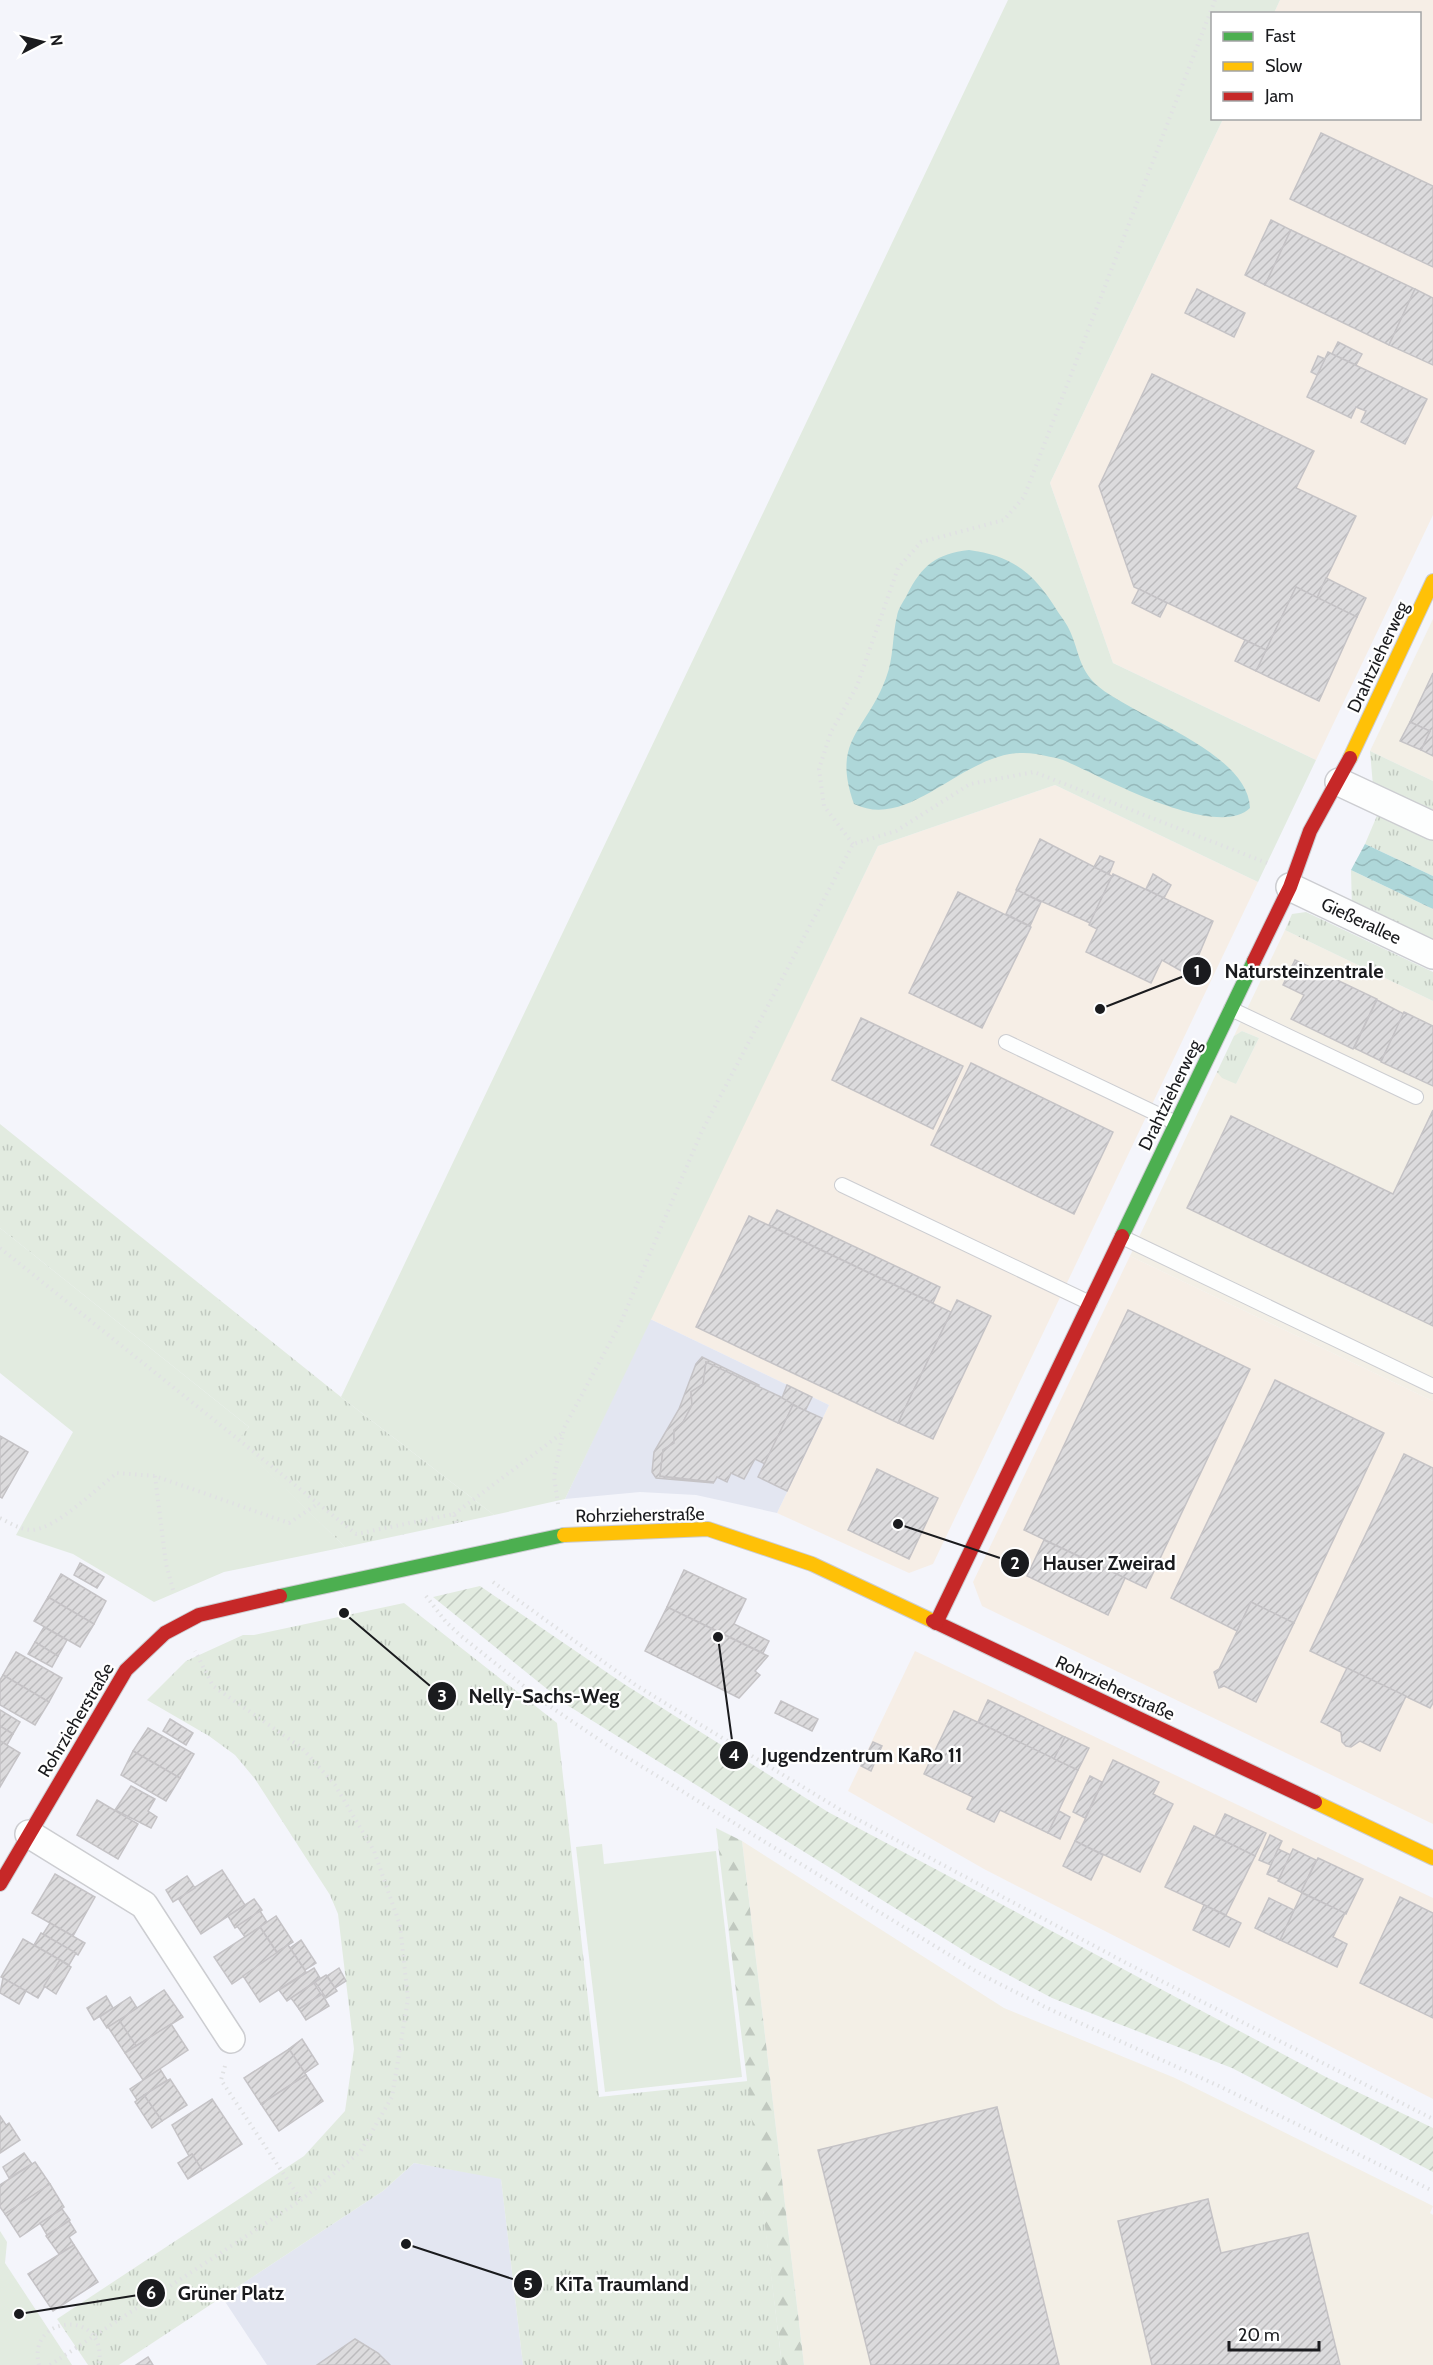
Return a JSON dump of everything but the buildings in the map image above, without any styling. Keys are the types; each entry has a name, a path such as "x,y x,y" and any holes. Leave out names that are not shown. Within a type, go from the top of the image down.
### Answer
{"street":[{"name":"Drahtzieherweg","path":"936,1623 1290,887 1310,831 1339,782 1433,581"},
{"path":"1339,782 1433,826"},
{"name":"Gießerallee","path":"1290,887 1433,955"},
{"name":"Rohrzieherstraße","path":"0,1884 126,1670 149,1646 184,1622 242,1604 563,1535 708,1529 812,1564 1433,1858"},
{"path":"29,1834 144,1905 231,2039"}],"lane":[{"path":"1231,1009 1416,1097"},
{"path":"1006,1042 1176,1123"},
{"path":"842,1185 1090,1303"},
{"path":"1122,1237 1433,1386"}],"path":[{"path":"853,844 824,806 819,769 831,732 857,686 898,568 921,542 1004,520 1024,497 1215,0"},
{"path":"0,1248 356,1534 454,1514 561,1435 621,1322 701,1132 853,844 896,831 970,784 1034,772 1273,866 1290,887"},
{"path":"563,1535 554,1476 564,1428"},
{"path":"0,1518 15,1526 32,1530 53,1523 117,1473 155,1476 289,1523 319,1503"},
{"path":"50,2365 301,2200 360,2152 392,2097 408,1999 400,1925 374,1851 335,1785 302,1748 213,1686 198,1660 166,1564 155,1476"},
{"path":"454,1514 464,1555 502,1591 637,1686 844,1812 1128,1965 1433,2120"},
{"path":"413,1567 433,1607 461,1635 554,1709 682,1793 1003,1987 1198,2075 1433,2191"},
{"path":"231,2039 221,2080 301,2200"},
{"path":"39,2365 37,2352 40,2342 53,2328 71,2323 80,2325 95,2337 101,2355 99,2365"}],"shaded area":[{"path":"1280,0 1433,0 1433,515 1316,760 1113,663 1050,483 1223,120 1421,120 1421,12 1274,12"},
{"path":"1433,619 1433,781 1370,751"},
{"path":"1055,785 1258,882 933,1564 909,1573 777,1513 829,1405 650,1319 878,846"},
{"path":"1285,930 1433,1001 1433,1401 1130,1256 1217,1072 1236,1084 1259,1038 1242,1031 1234,1036"},
{"path":"1130,1256 1433,1401 1433,1824 982,1606 973,1582"},
{"path":"650,1319 829,1405 777,1513 696,1495 640,1492 565,1499"},
{"path":"915,1651 1433,1898 1433,2099 984,1869 848,1791"},
{"path":"742,1841 1004,2008 1175,2078 1433,2206 1430,2213 1433,2215 1433,2365 804,2365"},
{"path":"414,2163 501,2178 523,2365 267,2365 222,2297 383,2191"}],"green space":[{"path":"1008,0 1280,0 1274,12 1211,12 1211,120 1223,120 1050,483 1113,663 1316,760 1258,882 1055,785 878,846 565,1499 494,1515 341,1397"},
{"path":"1370,751 1433,781 1433,815 1373,786"},
{"path":"1379,811 1433,837 1433,876 1365,844"},
{"path":"1351,870 1433,909 1433,947 1352,909"},
{"path":"1306,912 1433,972 1433,1001 1285,930 1292,914"},
{"path":"1242,1031 1259,1038 1236,1084 1222,1078 1217,1072 1234,1036"},
{"path":"0,1124 341,1397 494,1515 345,1547 236,1441 249,1427 0,1228"},
{"path":"0,1228 249,1427 237,1441 345,1547 224,1572 154,1602 73,1554 16,1535 73,1432 0,1373"},
{"path":"480,1586 624,1684 828,1812 1326,2077 1433,2128 1433,2172 1232,2068 1052,1998 971,1955 567,1705 433,1597"},
{"path":"404,1603 557,1723 599,2097 748,2081 782,2365 523,2365 501,2179 414,2163 383,2191 119,2365 88,2365 57,2319 304,2156 345,2111 354,2049 338,1914 330,1895 255,1779 235,1755 209,1736 147,1700 186,1661 243,1635 254,1635"},
{"path":"716,1828 742,1841 804,2365 782,2365"},
{"path":"602,1844 604,1864 716,1851 742,2077 605,2092 576,1847"},
{"path":"0,2231 7,2242 5,2263 72,2365 0,2365"}],"water":[{"path":"969,550 1011,562 1032,577 1068,626 1081,663 1093,681 1116,699 1211,753 1231,770 1244,788 1250,808 1234,816 1212,817 1186,812 1130,791 1063,760 1036,754 1011,754 987,761 920,798 898,807 876,810 854,804 846,764 849,750 886,678 900,608 918,576 931,563 948,554"},
{"path":"1365,844 1433,876 1433,909 1351,870"}],"traffic: fast":[{"path":"1122,1236 1254,961"},
{"path":"280,1596 564,1535"}],"traffic: slow":[{"path":"1350,758 1433,581"},
{"path":"564,1535 708,1529 812,1564 933,1621"},
{"path":"1315,1802 1433,1858"}],"traffic: jam":[{"path":"1254,961 1290,887 1310,831 1350,758"},
{"path":"936,1623 1122,1236"},
{"path":"0,1884 126,1670 165,1633 199,1615 280,1596"},
{"path":"933,1621 1315,1802"}],"place":[{"name":"Natursteinzentrale","path":"1100,1009"},
{"name":"Hauser Zweirad","path":"898,1524"},
{"name":"Nelly-Sachs-Weg","path":"344,1613"},
{"name":"Jugendzentrum KaRo 11","path":"718,1637"},
{"name":"KiTa Traumland","path":"406,2244"},
{"name":"Grüner Platz","path":"19,2314"}]}
